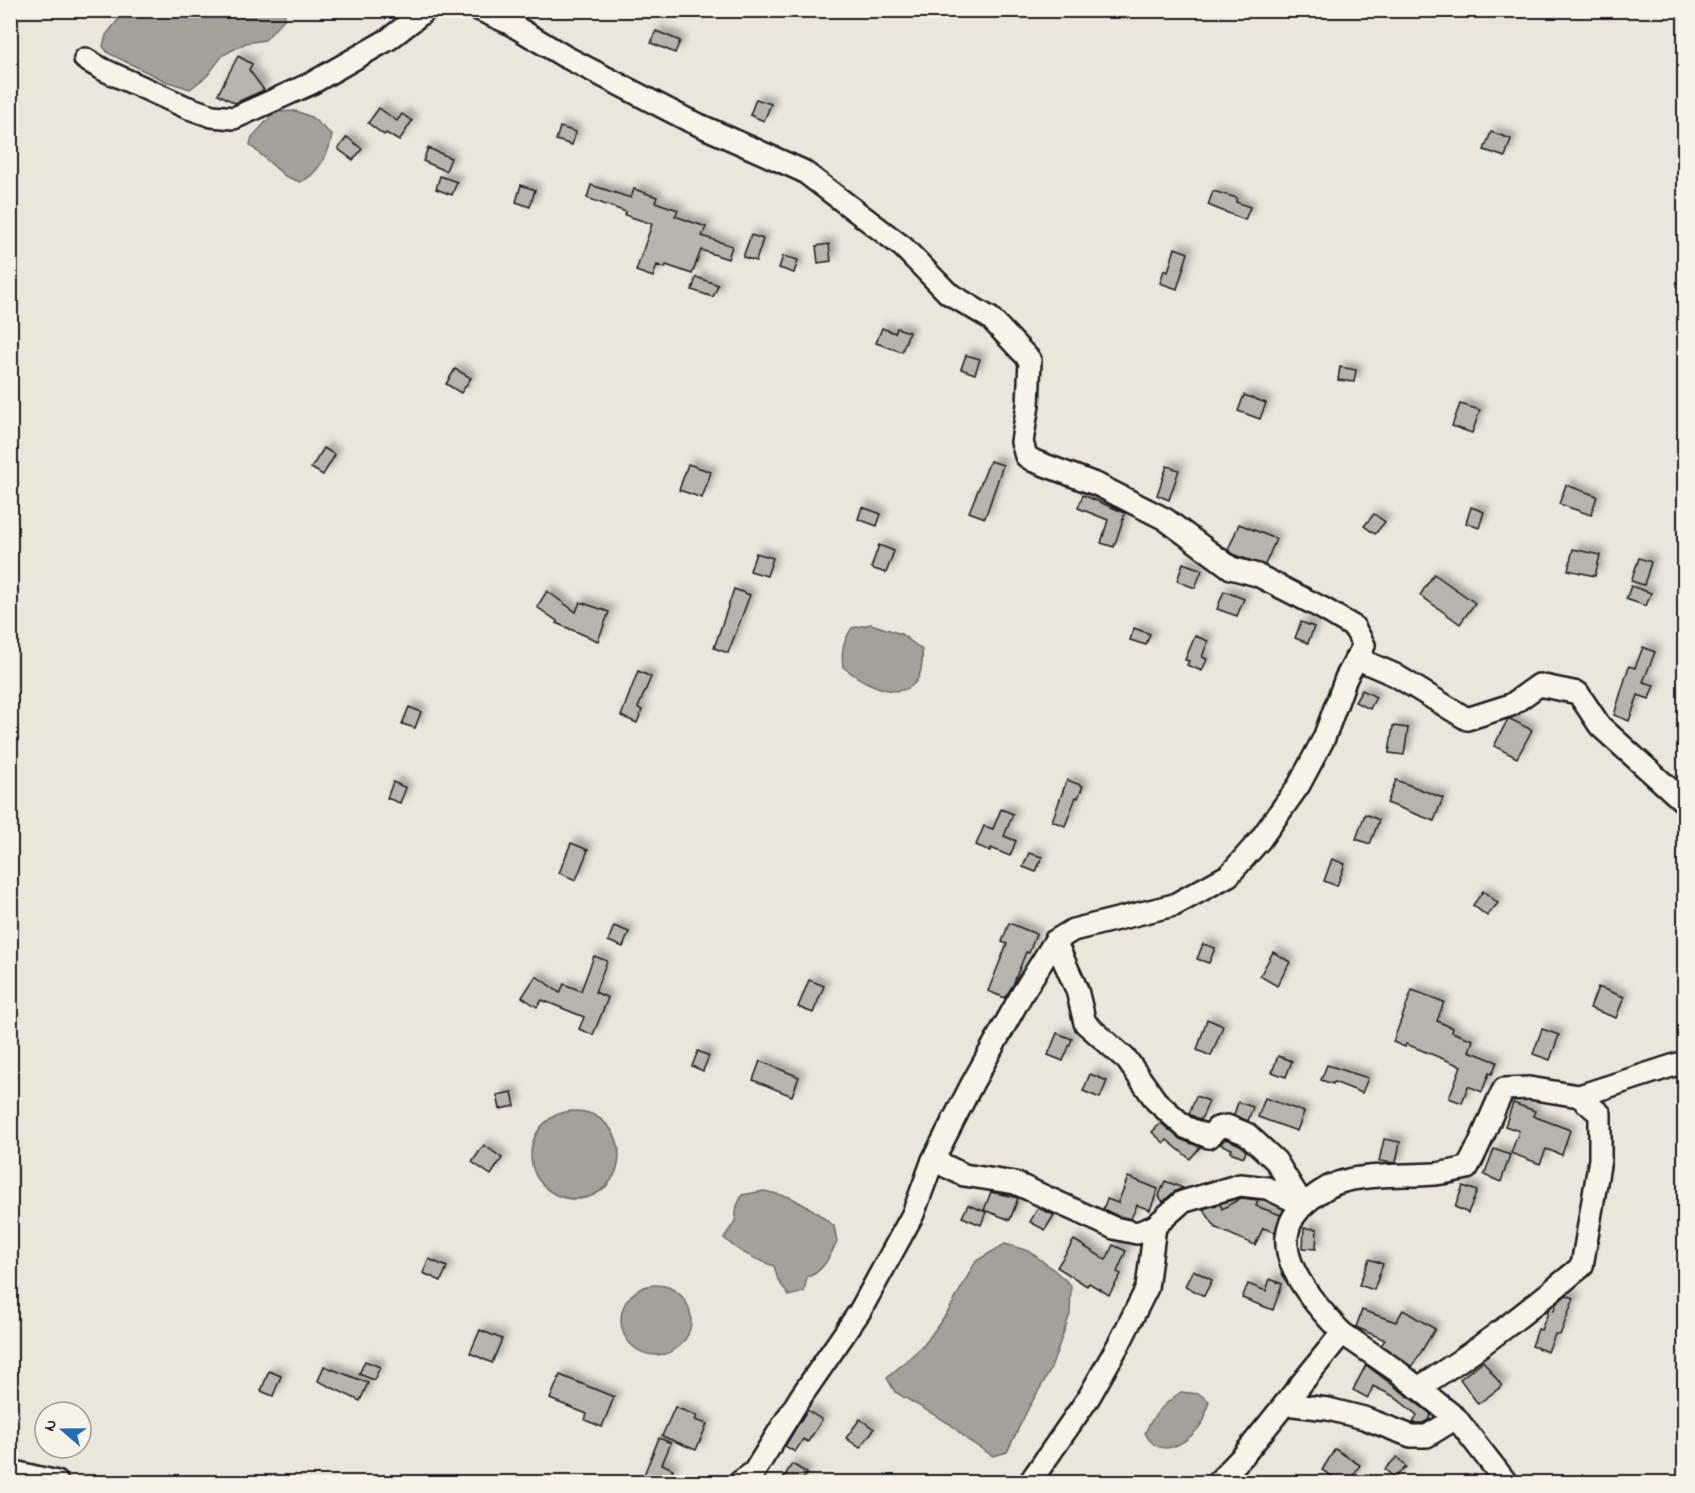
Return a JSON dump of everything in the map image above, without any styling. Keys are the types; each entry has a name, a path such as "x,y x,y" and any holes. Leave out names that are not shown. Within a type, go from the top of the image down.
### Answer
{"street":[{"path":"86,59 102,69 186,107 212,116 234,117 312,83 389,39 426,10"},
{"path":"480,10 509,23 564,56 688,120 803,171 903,247 948,293 990,318 1030,360 1028,405 1022,441 1026,456 1098,485 1165,519 1231,568 1257,575 1354,627 1364,645 1347,678 1324,738 1299,785 1260,840 1229,875 1174,904 1073,930 1055,941 1022,994 972,1084 933,1160 913,1214 860,1311 800,1398 754,1472 740,1482"},
{"path":"1356,658 1395,675 1467,719 1511,705 1539,685 1578,693 1600,726 1684,802"},
{"path":"1055,941 1077,990 1085,1023 1127,1060 1156,1101 1185,1127 1209,1137 1217,1128 1227,1126 1247,1134 1276,1161 1303,1205"},
{"path":"1506,1482 1456,1418 1342,1332 1322,1312 1301,1284 1286,1252 1289,1223 1303,1205 1325,1187 1348,1179 1439,1174 1467,1168 1478,1150 1493,1108 1504,1089 1529,1088 1579,1096 1684,1062"},
{"path":"1418,1388 1496,1335 1582,1266 1600,1159 1600,1114 1579,1096"},
{"path":"933,1160 964,1175 1015,1182 1114,1228 1137,1233 1155,1226 1182,1202 1240,1185 1267,1188 1303,1205"},
{"path":"1030,1482 1089,1397 1147,1288 1155,1226"},
{"path":"1218,1482 1243,1456 1342,1332"},
{"path":"1285,1404 1328,1409 1364,1418 1411,1436 1427,1436 1456,1418"},
{"path":"10,1471 57,1482"}],"shaded area":[{"path":"126,10 284,10 285,18 265,40 246,43 223,55 207,76 190,89 165,81 108,53 103,46 106,35"},
{"path":"296,111 311,117 332,135 329,149 322,163 312,175 300,182 285,176 250,145 252,137 275,112"},
{"path":"871,624 901,634 922,650 921,669 916,682 907,689 896,691 883,689 855,676 843,667 843,646 852,628"},
{"path":"575,1111 592,1115 606,1124 615,1138 619,1155 615,1172 606,1186 592,1195 575,1199 558,1195 544,1186 535,1172 531,1155 535,1138 544,1124 558,1115"},
{"path":"764,1191 790,1197 813,1210 834,1226 837,1242 822,1268 807,1277 804,1292 789,1296 778,1280 774,1266 747,1255 724,1238 735,1221 737,1206 742,1195"},
{"path":"1005,1244 1029,1251 1071,1285 1070,1314 1050,1371 1007,1452 993,1456 969,1441 950,1424 895,1392 887,1378 924,1345 949,1310 976,1261"},
{"path":"656,1285 669,1288 681,1295 688,1307 691,1320 688,1333 681,1345 669,1352 656,1355 643,1352 631,1345 624,1333 621,1320 624,1307 631,1295 643,1288"},
{"path":"1181,1392 1199,1394 1209,1401 1204,1420 1192,1435 1176,1446 1159,1447 1151,1442 1145,1433 1160,1410"}],"building":[{"path":"656,31 680,41 675,53 651,43"},
{"path":"238,56 252,64 249,70 264,90 235,103 218,94"},
{"path":"756,99 771,104 764,121 750,115"},
{"path":"379,108 397,121 402,114 412,121 399,141 386,133 384,135 368,123"},
{"path":"560,127 576,132 572,145 556,140"},
{"path":"1491,132 1511,139 1505,157 1484,150"},
{"path":"347,137 362,149 353,160 338,149"},
{"path":"428,148 451,158 446,171 423,161"},
{"path":"440,176 457,182 452,195 436,189"},
{"path":"521,185 535,190 530,207 516,202"},
{"path":"591,185 631,198 634,189 657,197 655,202 678,210 675,216 706,227 702,236 732,246 728,259 701,250 692,274 666,265 665,268 657,265 653,277 636,271 652,224 587,198"},
{"path":"1213,191 1237,198 1236,202 1250,207 1245,220 1208,205"},
{"path":"751,235 763,239 756,261 743,257"},
{"path":"829,244 831,261 818,263 816,246"},
{"path":"1175,248 1188,253 1177,289 1160,283 1164,270 1168,272"},
{"path":"783,256 798,260 794,273 779,268"},
{"path":"696,277 718,285 713,297 692,290"},
{"path":"882,328 895,333 897,328 909,332 902,352 876,343"},
{"path":"966,355 980,359 975,374 961,369"},
{"path":"1340,367 1356,370 1354,382 1338,380"},
{"path":"455,369 471,378 461,393 446,384"},
{"path":"1244,395 1266,403 1260,419 1238,411"},
{"path":"1460,404 1480,410 1472,433 1452,426"},
{"path":"324,448 335,455 323,475 311,468"},
{"path":"990,461 1003,465 985,518 969,512"},
{"path":"688,464 711,472 702,498 679,490"},
{"path":"1167,466 1179,470 1169,500 1157,495"},
{"path":"1566,485 1597,496 1591,515 1559,504"},
{"path":"1083,495 1125,513 1114,547 1101,543 1108,520 1078,508"},
{"path":"862,507 881,514 877,526 858,519"},
{"path":"1471,507 1484,512 1479,528 1466,523"},
{"path":"1374,514 1385,522 1375,534 1364,526"},
{"path":"1239,524 1276,539 1265,565 1237,556 1228,550"},
{"path":"879,545 894,551 886,573 871,568"},
{"path":"1573,549 1600,555 1595,576 1568,570"},
{"path":"756,553 773,558 767,576 750,571"},
{"path":"1639,558 1651,562 1644,585 1631,581"},
{"path":"1183,563 1202,570 1195,588 1177,581"},
{"path":"1434,574 1475,603 1460,624 1420,595"},
{"path":"1631,586 1651,593 1646,606 1626,599"},
{"path":"734,589 750,595 728,653 714,648"},
{"path":"547,591 576,612 580,602 609,612 598,641 556,623 557,621 537,607"},
{"path":"1224,591 1244,599 1237,616 1217,609"},
{"path":"1301,622 1314,627 1308,643 1295,638"},
{"path":"1134,628 1150,634 1146,645 1130,640"},
{"path":"1195,636 1208,641 1202,657 1207,659 1202,671 1187,665 1189,661 1185,660"},
{"path":"1643,647 1655,652 1643,682 1654,685 1649,699 1638,695 1629,721 1614,715 1629,666 1635,668"},
{"path":"638,671 651,677 638,708 642,710 637,723 621,716"},
{"path":"1362,690 1376,697 1370,709 1355,702"},
{"path":"409,707 421,712 415,728 402,724"},
{"path":"1508,719 1532,730 1517,758 1494,746"},
{"path":"1393,726 1408,728 1404,755 1389,753"},
{"path":"1067,780 1083,786 1078,798 1076,797 1065,826 1052,821"},
{"path":"1396,780 1443,798 1434,821 1387,803"},
{"path":"393,782 406,788 400,803 387,798"},
{"path":"1001,809 1013,814 1004,836 1016,841 1010,856 976,845 984,826 993,829"},
{"path":"1365,814 1379,820 1370,844 1356,839"},
{"path":"571,843 588,850 576,880 559,873"},
{"path":"1029,853 1042,857 1036,872 1023,867"},
{"path":"1332,859 1345,864 1337,886 1324,881"},
{"path":"1483,891 1498,903 1487,916 1473,905"},
{"path":"1009,923 1036,934 1029,953 1026,952 1013,985 1005,998 988,991 1007,944 1002,942"},
{"path":"614,926 629,932 623,947 608,941"},
{"path":"1203,944 1215,948 1209,963 1197,959"},
{"path":"1273,952 1290,962 1277,986 1260,976"},
{"path":"594,956 607,961 595,992 608,998 593,1035 579,1029 584,1017 542,1000 537,1007 522,997 536,976 560,993 564,984 581,991"},
{"path":"809,980 824,986 813,1013 798,1007"},
{"path":"1598,987 1624,997 1616,1018 1590,1008"},
{"path":"1412,990 1444,1002 1437,1021 1453,1028 1452,1032 1473,1040 1469,1051 1497,1062 1492,1074 1489,1073 1482,1092 1468,1086 1462,1103 1449,1098 1461,1066 1406,1044 1405,1047 1393,1042"},
{"path":"1207,1019 1223,1026 1211,1056 1197,1050"},
{"path":"1542,1029 1559,1035 1550,1060 1533,1054"},
{"path":"1057,1033 1072,1039 1063,1061 1048,1055"},
{"path":"698,1051 709,1056 703,1071 692,1066"},
{"path":"1278,1056 1292,1061 1286,1077 1272,1072"},
{"path":"760,1061 799,1077 792,1096 753,1080"},
{"path":"1327,1065 1368,1078 1362,1093 1334,1082 1333,1084 1321,1080"},
{"path":"1090,1074 1107,1081 1100,1098 1083,1091"},
{"path":"512,1092 515,1106 500,1109 497,1095"},
{"path":"1196,1096 1209,1101 1201,1120 1189,1114"},
{"path":"1265,1098 1304,1112 1297,1131 1258,1117"},
{"path":"1238,1102 1253,1107 1248,1121 1234,1115"},
{"path":"1513,1103 1535,1111 1533,1116 1570,1130 1562,1155 1546,1149 1540,1164 1511,1153 1519,1131 1505,1126"},
{"path":"1161,1123 1180,1139 1200,1147 1190,1159 1167,1140 1164,1143 1152,1132"},
{"path":"1226,1139 1240,1145 1246,1151 1244,1157 1230,1152 1232,1149 1220,1144"},
{"path":"1384,1139 1400,1142 1396,1163 1379,1161"},
{"path":"484,1145 502,1158 491,1175 472,1162"},
{"path":"1494,1149 1510,1155 1501,1182 1484,1175"},
{"path":"1128,1177 1158,1189 1150,1210 1137,1205 1131,1219 1103,1209 1107,1199 1118,1203"},
{"path":"1165,1181 1183,1188 1174,1192 1163,1202 1159,1196"},
{"path":"1463,1186 1477,1191 1468,1213 1455,1207"},
{"path":"991,1192 1018,1198 1010,1220 984,1210"},
{"path":"1241,1198 1258,1200 1256,1206 1281,1215 1275,1232 1263,1228 1255,1245 1216,1228 1203,1209 1220,1204 1222,1209"},
{"path":"968,1205 986,1212 981,1225 962,1217"},
{"path":"1038,1208 1054,1215 1045,1230 1030,1222"},
{"path":"1304,1228 1317,1229 1316,1249 1303,1248"},
{"path":"1074,1240 1106,1260 1113,1245 1126,1251 1117,1272 1121,1274 1109,1295 1089,1283 1087,1286 1057,1267"},
{"path":"429,1259 447,1267 441,1281 423,1273"},
{"path":"1369,1259 1383,1264 1374,1290 1359,1285"},
{"path":"1193,1270 1212,1280 1204,1296 1185,1286"},
{"path":"1270,1279 1282,1284 1273,1310 1242,1298 1248,1284 1266,1291"},
{"path":"1566,1295 1574,1298 1560,1335 1555,1334 1548,1352 1532,1346 1538,1329 1541,1330 1549,1310 1554,1311 1556,1304"},
{"path":"1362,1310 1396,1322 1403,1310 1435,1329 1412,1367 1381,1345 1385,1340 1356,1327"},
{"path":"480,1330 502,1339 492,1363 470,1353"},
{"path":"365,1361 380,1367 374,1380 359,1374"},
{"path":"1483,1361 1502,1386 1478,1404 1460,1379"},
{"path":"1366,1365 1431,1414 1428,1420 1423,1423 1413,1423 1417,1415 1393,1396 1373,1386 1368,1398 1353,1390"},
{"path":"324,1366 368,1383 360,1401 318,1381"},
{"path":"269,1371 281,1376 273,1396 261,1391"},
{"path":"560,1375 614,1397 602,1427 585,1420 587,1414 550,1399"},
{"path":"675,1407 697,1416 695,1420 707,1424 696,1450 662,1436"},
{"path":"807,1410 822,1420 808,1442 803,1439 795,1452 785,1446"},
{"path":"860,1419 874,1429 860,1448 846,1438"},
{"path":"659,1438 671,1443 662,1464 673,1469 667,1482 641,1482"},
{"path":"1335,1449 1360,1465 1349,1482 1341,1482 1322,1470"},
{"path":"1397,1457 1406,1467 1394,1478 1385,1469"},
{"path":"792,1464 807,1473 801,1482 781,1482"}]}
